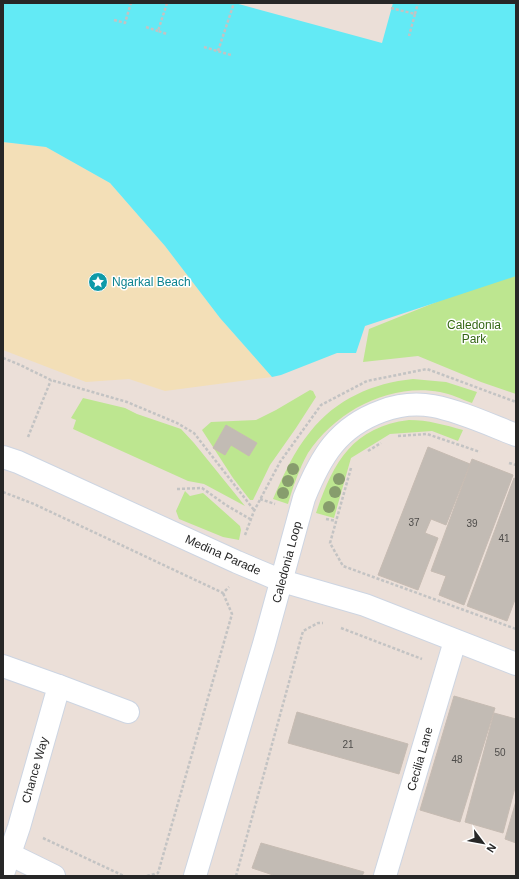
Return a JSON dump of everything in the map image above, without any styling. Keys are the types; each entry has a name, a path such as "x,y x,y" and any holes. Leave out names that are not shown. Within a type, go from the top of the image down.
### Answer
{"street":[{"name":"Caledonia Loop","path":"195,876 282,581 304,498 314,474 325,455 337,439 351,426 367,416 403,405 419,404 434,406 516,435"},
{"name":"Medina Parade","path":"3,457 18,462 282,581 365,605 516,664"},
{"name":"Cecilia Lane","path":"386,876 455,641"},
{"path":"3,666 128,712"},
{"name":"Chance Way","path":"5,860 19,826 59,686"},
{"path":"5,860 54,876"}],"path":[{"path":"114,20 125,23 131,3"},
{"path":"158,31 167,3"},
{"path":"218,51 234,3"},
{"path":"409,36 418,3"},
{"path":"391,8 415,14"},
{"path":"146,27 167,34"},
{"path":"204,47 231,55"},
{"path":"3,358 51,380 127,402 177,423 194,433 254,510 245,535"},
{"path":"27,439 51,380"},
{"path":"397,436 427,434 451,441 487,455"},
{"path":"366,452 384,441"},
{"path":"509,463 516,465"},
{"path":"351,468 330,543 343,566 516,629"},
{"path":"177,489 202,488 226,505 250,519"},
{"path":"3,492 34,504 223,593 232,614 158,873 147,876"},
{"path":"260,499 282,506"},
{"path":"223,593 229,587"},
{"path":"236,876 303,631 318,623 326,622"},
{"path":"340,628 428,662"},
{"path":"40,837 124,876"}],"green space":[{"name":"Caledonia Park","path":"516,270 516,394 481,382 418,356 363,362 369,329"},
{"path":"413,379 446,382 477,392 472,403 452,395 421,390 383,396 365,403 333,424 308,453 296,478 288,504 273,499 294,455 304,439 320,420 331,410 356,395 370,389 384,384"},
{"path":"310,390 313,391 316,397 270,465 253,500 250,500 233,478 202,430 211,422 256,420"},
{"path":"83,398 125,408 137,414 181,429 245,506 204,484 188,481 73,429 76,420 71,418"},
{"path":"409,420 430,422 463,430 458,441 432,431 390,434 351,458 334,518 316,513 330,478 338,463 359,439 373,430 389,424"},
{"path":"185,491 190,496 203,493 240,526 241,530 239,540 223,537 179,519 176,511"}],"sand":[{"name":"Ngarkal Beach","path":"3,142 46,147 110,183 165,246 220,318 272,377 165,391 129,379 86,382 3,350"}],"water":[{"path":"3,3 235,3 382,43 393,3 516,3 516,276 365,326 356,353 337,353 281,375 272,377 220,318 165,246 110,183 46,147 3,142"}],"building":[{"path":"226,425 257,443 249,456 231,445 225,455 213,448"},
{"path":"428,447 470,464 446,525 431,519 425,533 438,538 418,590 378,575"},
{"path":"472,459 513,475 464,605 439,595 446,576 431,571"},
{"path":"514,478 516,479 516,597 507,621 467,606"},
{"path":"454,696 495,708 460,822 420,810"},
{"path":"297,712 408,744 399,774 288,743"},
{"path":"494,713 516,719 516,784 503,833 465,822"},
{"path":"516,801 516,843 505,839"},
{"path":"261,843 364,872 362,876 276,876 252,868"}],"place":[{"name":"Ngarkal Beach","path":"98,282"}]}
